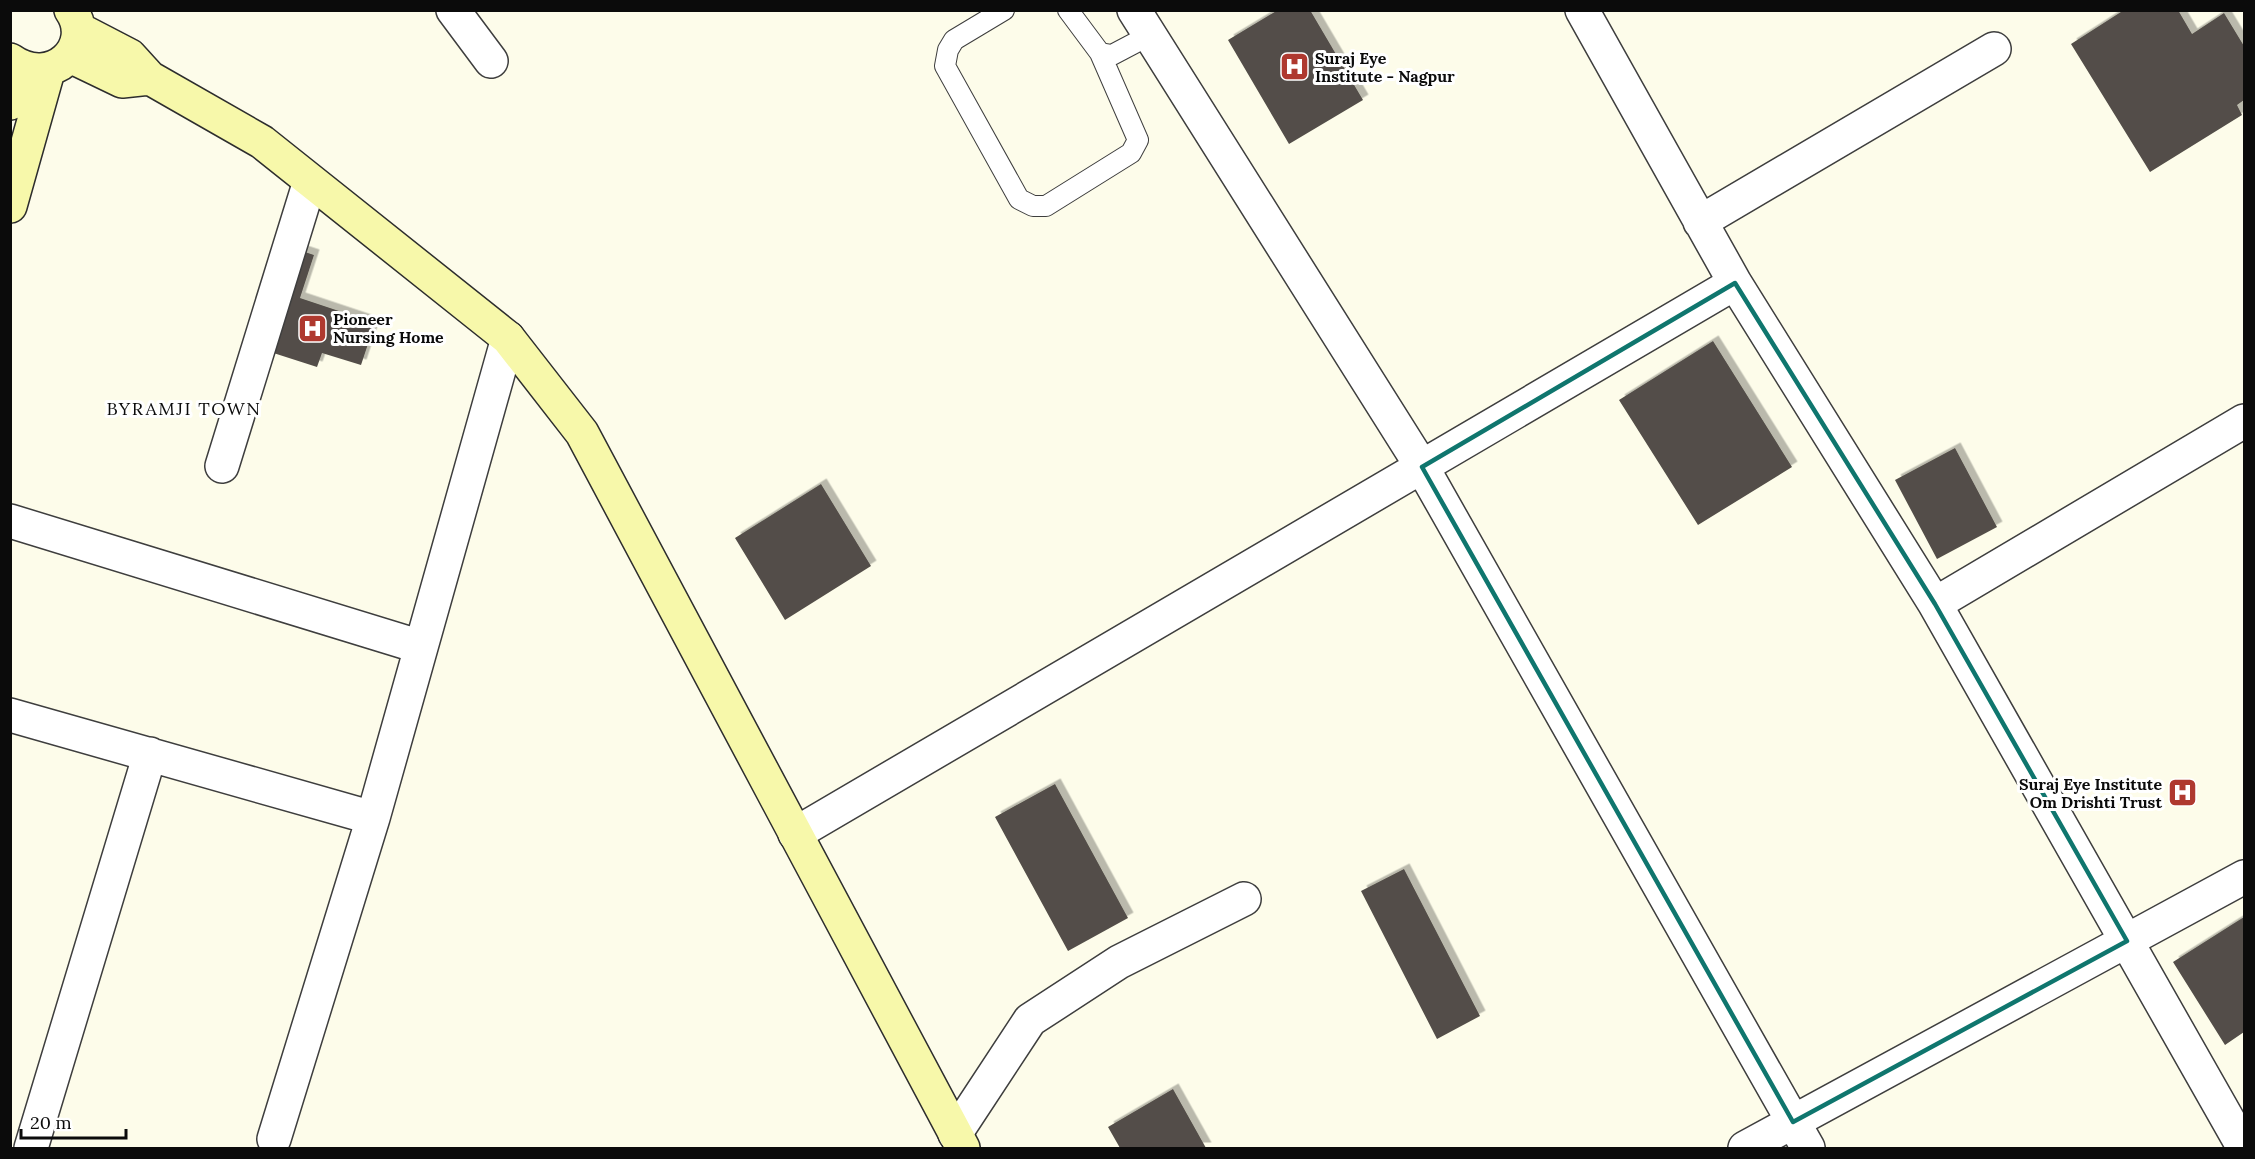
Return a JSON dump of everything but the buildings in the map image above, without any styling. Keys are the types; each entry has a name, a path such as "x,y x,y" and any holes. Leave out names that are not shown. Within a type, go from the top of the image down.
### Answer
{"main road":[{"path":"50,49 130,56 150,78 262,142 508,338 582,433 795,834 954,1144"},
{"path":"10,103 50,49"},
{"path":"10,206 50,49"}],"street":[{"path":"453,10 491,61"},
{"path":"1582,10 1735,283 1935,604 2244,1149"},
{"path":"1142,23 1422,467 1801,1135"},
{"path":"1700,222 1995,49"},
{"path":"222,465 310,181"},
{"path":"795,834 1735,283"},
{"path":"274,1139 373,818 508,338"},
{"path":"1935,604 2244,421"},
{"path":"10,521 421,647"},
{"path":"10,715 373,818"},
{"path":"31,1149 150,754"},
{"path":"1745,1149 1801,1135 2127,941 2244,877"},
{"path":"954,1144 1030,1020 1119,962 1244,899"}],"lane":[{"path":"1004,10 954,40 948,50 945,66 1019,199 1033,206 1046,206 1131,153 1138,140 1100,53 1068,10"},
{"path":"1100,53 1112,55 1142,23"}],"highlighted area":[{"path":"1735,283 1935,604 2127,941 1793,1122 1422,467"}],"place":[{"name":"Suraj Eye Institute - Nagpur","path":"1294,67"},
{"name":"Pioneer Nursing Home","path":"312,328"},
{"name":"Suraj Eye Institute Om Drishti Trust","path":"2183,793"}],"district":[{"name":"BYRAMJI TOWN","path":"184,408"}]}
